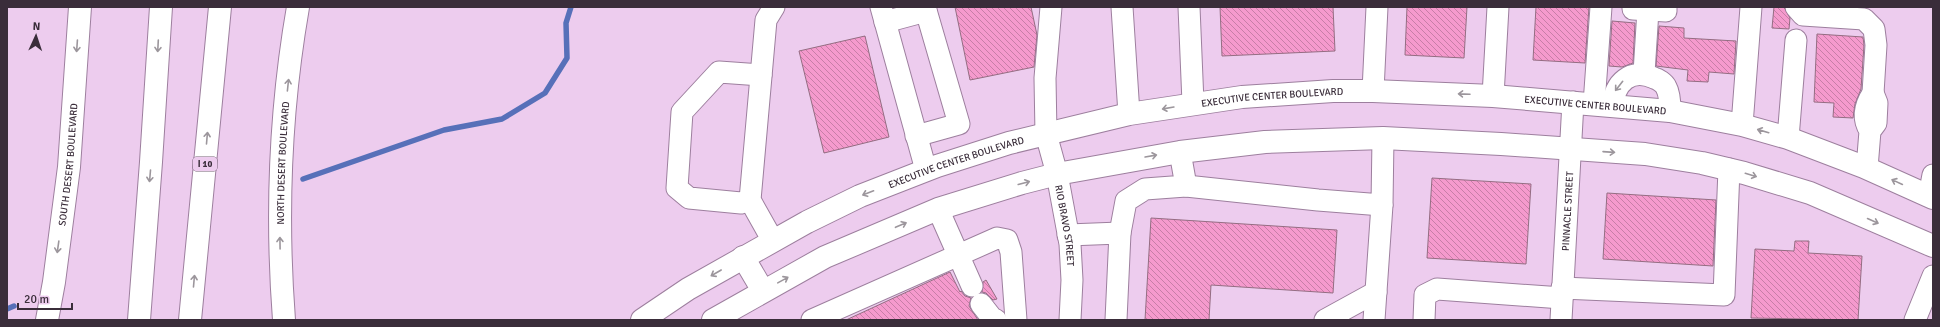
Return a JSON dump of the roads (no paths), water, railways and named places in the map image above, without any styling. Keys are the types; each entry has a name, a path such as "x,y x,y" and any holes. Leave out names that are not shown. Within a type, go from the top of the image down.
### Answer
{"main road":[{"name":"SOUTH DESERT BOULEVARD","path":"47,320 54,282 69,167 80,7"},
{"path":"139,320 151,162 160,7"},
{"name":"I 10","path":"190,320 220,7"},
{"name":"NORTH DESERT BOULEVARD","path":"284,320 281,282 279,213 281,153 292,41 298,7"},
{"name":"EXECUTIVE CENTER BOULEVARD","path":"642,320 688,289 773,241 860,196 926,170 1009,143 1128,114 1193,103 1294,92 1373,91 1493,96 1670,112 1742,125 1788,138 1867,168 1931,197"},
{"path":"713,320 825,257 938,209 1022,183 1057,174 1180,152 1265,142 1383,138 1644,154 1729,170 1810,193 1933,246"},
{"path":"743,257 763,291"}],"street":[{"path":"773,241 750,200 766,20 774,7"},
{"name":"RIO BRAVO STREET","path":"1051,7 1045,78 1046,134 1057,174 1068,235 1072,280 1069,320"},
{"path":"1122,7 1128,114"},
{"path":"1189,7 1193,103"},
{"path":"1373,91 1377,7"},
{"path":"1493,96 1498,7"},
{"path":"1601,7 1593,104 1613,95 1621,82 1631,76 1644,73 1658,79 1666,87 1670,100 1670,112"},
{"path":"1742,125 1750,7"},
{"path":"1796,7 1803,15 1846,12 1864,19 1874,29 1876,44 1873,93 1877,103 1876,123 1870,131 1867,168"},
{"path":"1644,73 1649,8"},
{"path":"916,136 959,124 926,9 883,15 916,136 926,170"},
{"path":"1788,138 1796,40"},
{"path":"750,200 741,203 689,198 677,188 682,112 719,72 761,75"},
{"name":"PINNACLE STREET","path":"1560,320 1570,149 1593,104"},
{"path":"1374,320 1382,205 1383,138"},
{"path":"1180,152 1186,186"},
{"path":"1424,320 1426,295 1437,289 1562,293 1724,295 1729,170"},
{"path":"1931,197 1933,175"},
{"path":"1116,320 1120,233 1126,201 1145,189 1186,186 1382,205"},
{"path":"938,209 977,295 992,318 996,320"},
{"path":"1068,235 1120,233"},
{"path":"812,320 997,238 1006,240 1011,252 1016,320"},
{"path":"1915,320 1933,276"},
{"path":"1325,320 1376,292"}],"waterway":[{"path":"303,179 444,130 502,119 545,93 567,58 566,23 571,7"},
{"path":"7,309 14,306"}]}
